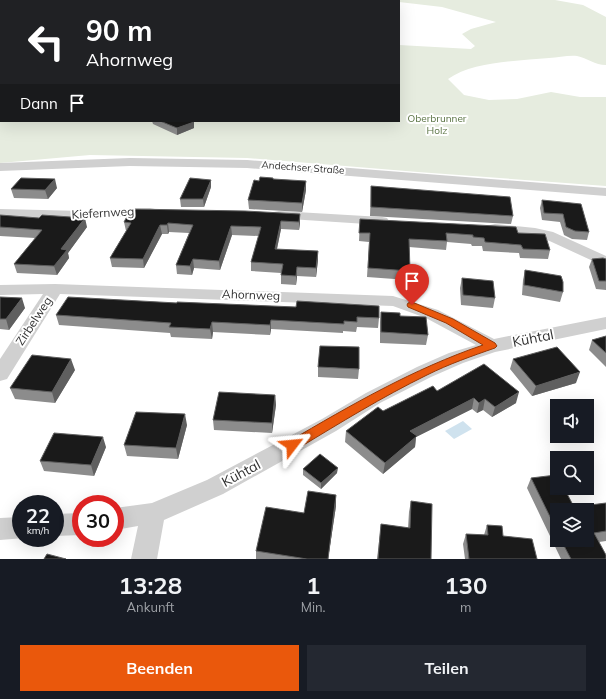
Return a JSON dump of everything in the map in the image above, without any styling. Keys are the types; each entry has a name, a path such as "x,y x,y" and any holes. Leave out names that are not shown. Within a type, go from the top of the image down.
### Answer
{"street":[{"name":"Andechser Straße","path":"0,167 130,162 247,164 606,192"},
{"name":"Kiefernweg","path":"0,213 84,215 164,212"},
{"path":"266,214 396,222"},
{"path":"478,227 507,228 548,235 606,262"},
{"name":"Ahornweg","path":"0,290 55,289 393,301 420,308 434,314 492,346"},
{"name":"Zirbelweg","path":"0,374 55,289"},
{"name":"Kühtal","path":"124,518 153,513 215,487 329,425 373,398 424,372 456,358 492,346 606,323"},
{"path":"144,559 153,513"},
{"path":"0,529 12,528"}],"green space":[{"name":"Oberbrunner Holz","path":"400,0 555,0 583,5 606,17 606,65 598,64 577,56 510,61 483,65 458,73 448,79 464,95 489,100 517,99 551,92 580,97 606,97 606,186 247,158 90,155 0,163 0,122 400,122 400,45 471,49 475,46 462,34 471,29 496,22 442,7 400,2"}],"water":[{"path":"463,421 472,429 454,439 445,431"}],"building":[{"path":"162,122 194,122 177,128"},
{"path":"260,177 306,181 302,203 248,200 254,180 259,181"},
{"path":"21,178 55,179 45,190 11,189"},
{"path":"190,178 211,180 203,199 180,199"},
{"path":"371,186 510,197 513,216 371,207"},
{"path":"542,200 581,204 589,232 575,231 566,227 563,214 544,213"},
{"path":"131,209 245,211 300,214 299,222 281,221 275,249 318,251 316,268 297,267 296,276 281,275 283,264 251,262 261,227 231,226 219,261 193,259 190,266 176,265 193,225 168,223 167,225 160,225 143,259 110,258 131,223 124,222"},
{"path":"0,215 39,218 42,215 85,218 61,249 67,250 54,266 14,264 42,230 0,227"},
{"path":"360,219 516,227 518,233 545,234 550,250 523,249 521,245 485,242 484,238 473,237 473,235 446,233 447,241 409,239 410,271 368,268 370,233 359,233"},
{"path":"592,259 606,259 606,281 599,281"},
{"path":"525,270 561,276 563,282 563,292 524,285"},
{"path":"462,278 493,281 495,298 463,295"},
{"path":"0,297 22,298 6,319 0,319"},
{"path":"68,297 177,303 296,307 297,301 379,306 379,318 357,317 357,322 344,321 344,324 271,320 270,325 212,322 210,329 169,327 171,323 56,315"},
{"path":"381,312 400,313 400,316 426,317 428,335 381,332"},
{"path":"606,336 606,353 592,340"},
{"path":"320,346 359,347 359,369 318,367"},
{"path":"557,347 580,372 536,386 513,359"},
{"path":"32,355 71,359 52,392 10,388"},
{"path":"484,364 519,392 495,407 485,399 479,403 474,398 410,431 417,436 385,463 346,431 378,407 383,411 433,386 437,391"},
{"path":"219,392 275,395 272,423 213,420"},
{"path":"136,412 185,414 176,448 124,445"},
{"path":"54,433 103,437 91,465 40,461"},
{"path":"320,454 338,468 321,483 303,469"},
{"path":"550,476 550,495 568,495 572,503 550,503 550,517 531,478"},
{"path":"308,491 336,495 328,559 307,559 256,551 266,507 304,513"},
{"path":"411,501 432,504 431,559 378,559 381,524 410,528"},
{"path":"606,503 606,531 594,533 594,504"},
{"path":"487,525 502,526 503,536 532,539 537,559 469,559 466,534 488,535"},
{"path":"594,533 606,555 606,559 571,559 565,547 594,547"},
{"path":"47,554 66,559 44,559"}],"route":[{"path":"292,445 329,425 373,398 424,372 456,358 492,346 449,321 412,305"}]}
